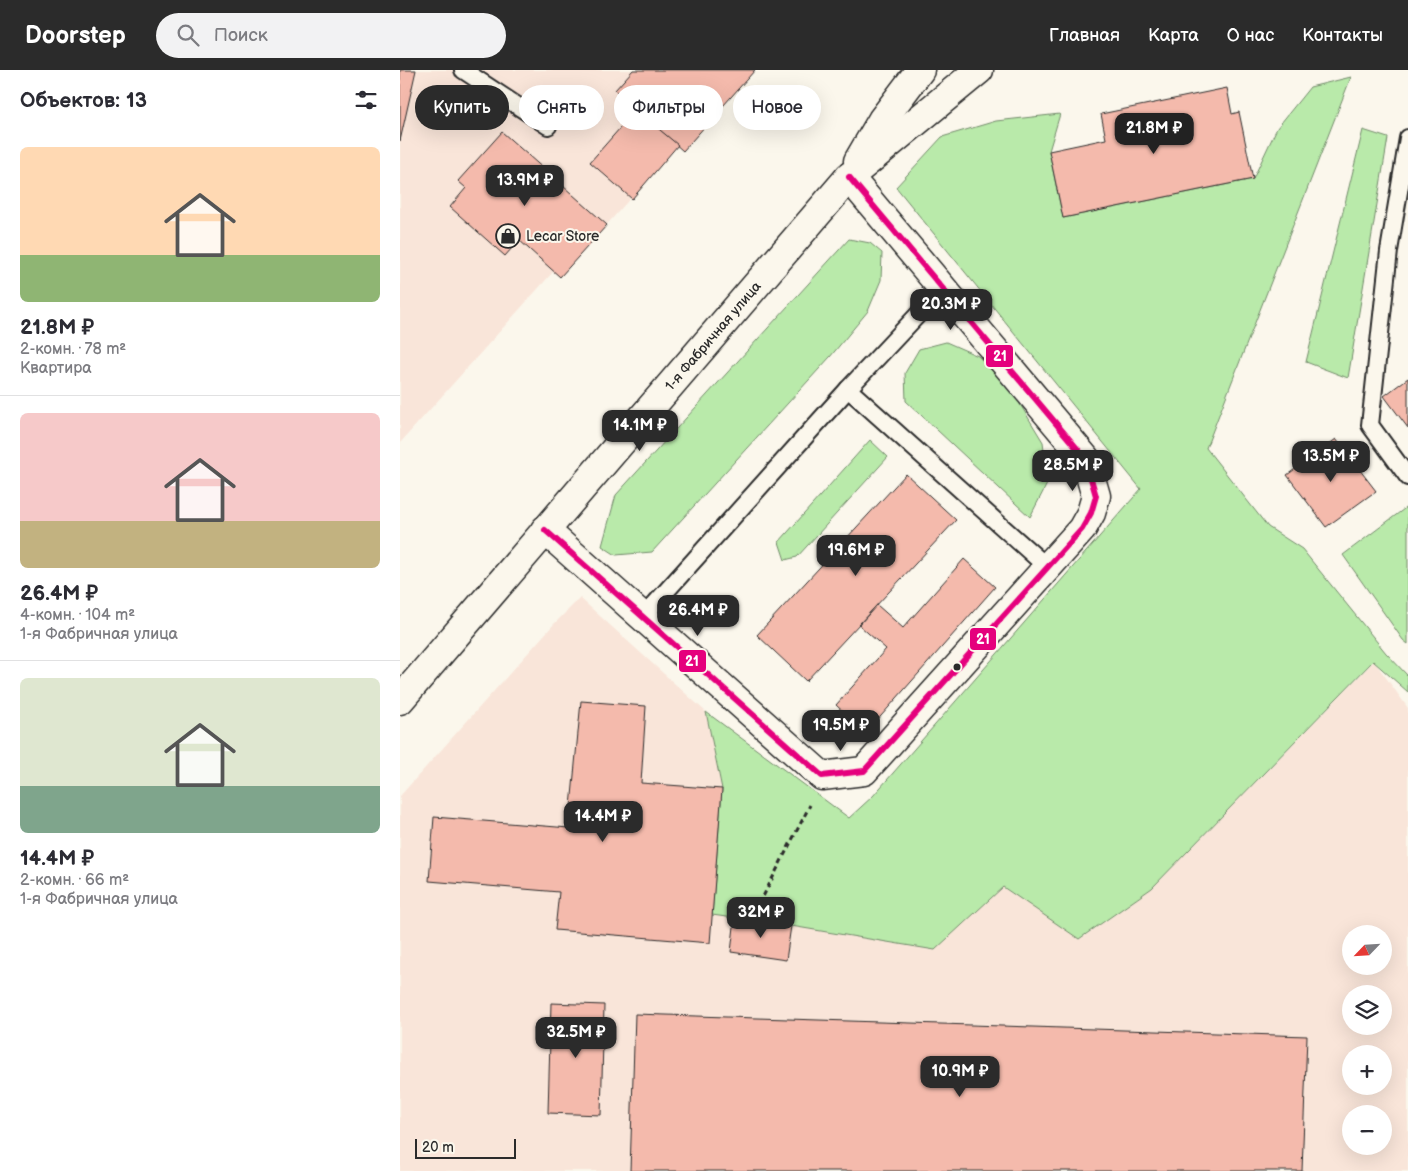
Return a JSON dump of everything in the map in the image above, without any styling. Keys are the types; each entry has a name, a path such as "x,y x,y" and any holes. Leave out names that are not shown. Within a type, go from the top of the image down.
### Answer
{"street":[{"path":"849,177 882,120 920,70"},
{"path":"849,177 979,70"},
{"path":"545,530 822,776 864,771 1082,529 1091,513 1096,496 1085,458 849,177"},
{"name":"1-я Фабричная улица","path":"400,700 849,177"}],"lane":[{"path":"462,70 519,107"},
{"path":"1408,138 1389,251 1370,425 1408,477"},
{"path":"643,617 848,389 942,289"},
{"path":"848,389 1047,567"}],"path":[{"path":"751,920 812,802"}],"shaded area":[{"path":"400,70 755,70 742,85 733,85 733,95 723,106 723,85 614,85 614,130 702,130 683,151 677,146 560,277 553,272 400,443"},
{"path":"580,598 706,712 722,789 712,915 934,950 1003,887 1080,939 1152,888 1374,661 1408,708 1408,1171 400,1171 400,796 554,624"}],"green space":[{"path":"1351,77 1206,448 1268,527 1302,549 1386,653 1408,676 1408,692 1373,661 1152,888 1079,939 1003,887 935,950 712,915 722,789 706,712 849,818 873,796 1141,489 896,187 942,137 996,121 1060,114 1049,151 1063,218 1253,179 1277,128 1310,87"},
{"path":"1363,130 1388,138 1348,378 1306,362"},
{"path":"849,239 870,243 882,253 881,280 868,311 830,357 652,552 616,555 602,546 616,495"},
{"path":"946,342 978,356 1012,391 1043,442 1048,482 1030,517 906,401 905,373 919,349"},
{"path":"870,440 888,457 797,557 785,560 779,542"},
{"path":"1408,506 1408,644 1403,640 1343,555"}],"building":[{"path":"400,70 416,70 400,141"},
{"path":"633,70 755,70 742,85 733,85 733,95 723,106 723,85 620,85"},
{"path":"1227,88 1232,114 1239,112 1253,179 1063,218 1049,151 1106,139 1101,114"},
{"path":"618,130 660,130 678,145 632,199 590,162"},
{"path":"660,130 702,130 683,151"},
{"path":"502,132 607,225 560,277 519,240 505,256 450,207 466,188 458,181"},
{"path":"1408,378 1408,428 1384,396"},
{"path":"1336,439 1376,491 1326,527 1287,475"},
{"path":"906,474 956,520 806,681 757,635"},
{"path":"964,559 995,587 866,733 836,705 886,649 859,625 877,605 903,628"},
{"path":"581,701 646,706 641,783 722,789 710,943 555,930 559,892 429,881 434,817 569,828"},
{"path":"735,918 791,926 786,960 731,952"},
{"path":"551,1003 604,1005 601,1115 548,1113"},
{"path":"635,1014 1307,1036 1302,1171 630,1171"}],"transit line":[{"name":"21","path":"545,530 822,776 864,771 1082,529 1091,513 1096,496 1085,458 849,177"}],"place":[{"name":"Lecar Store","path":"508,236"}]}
